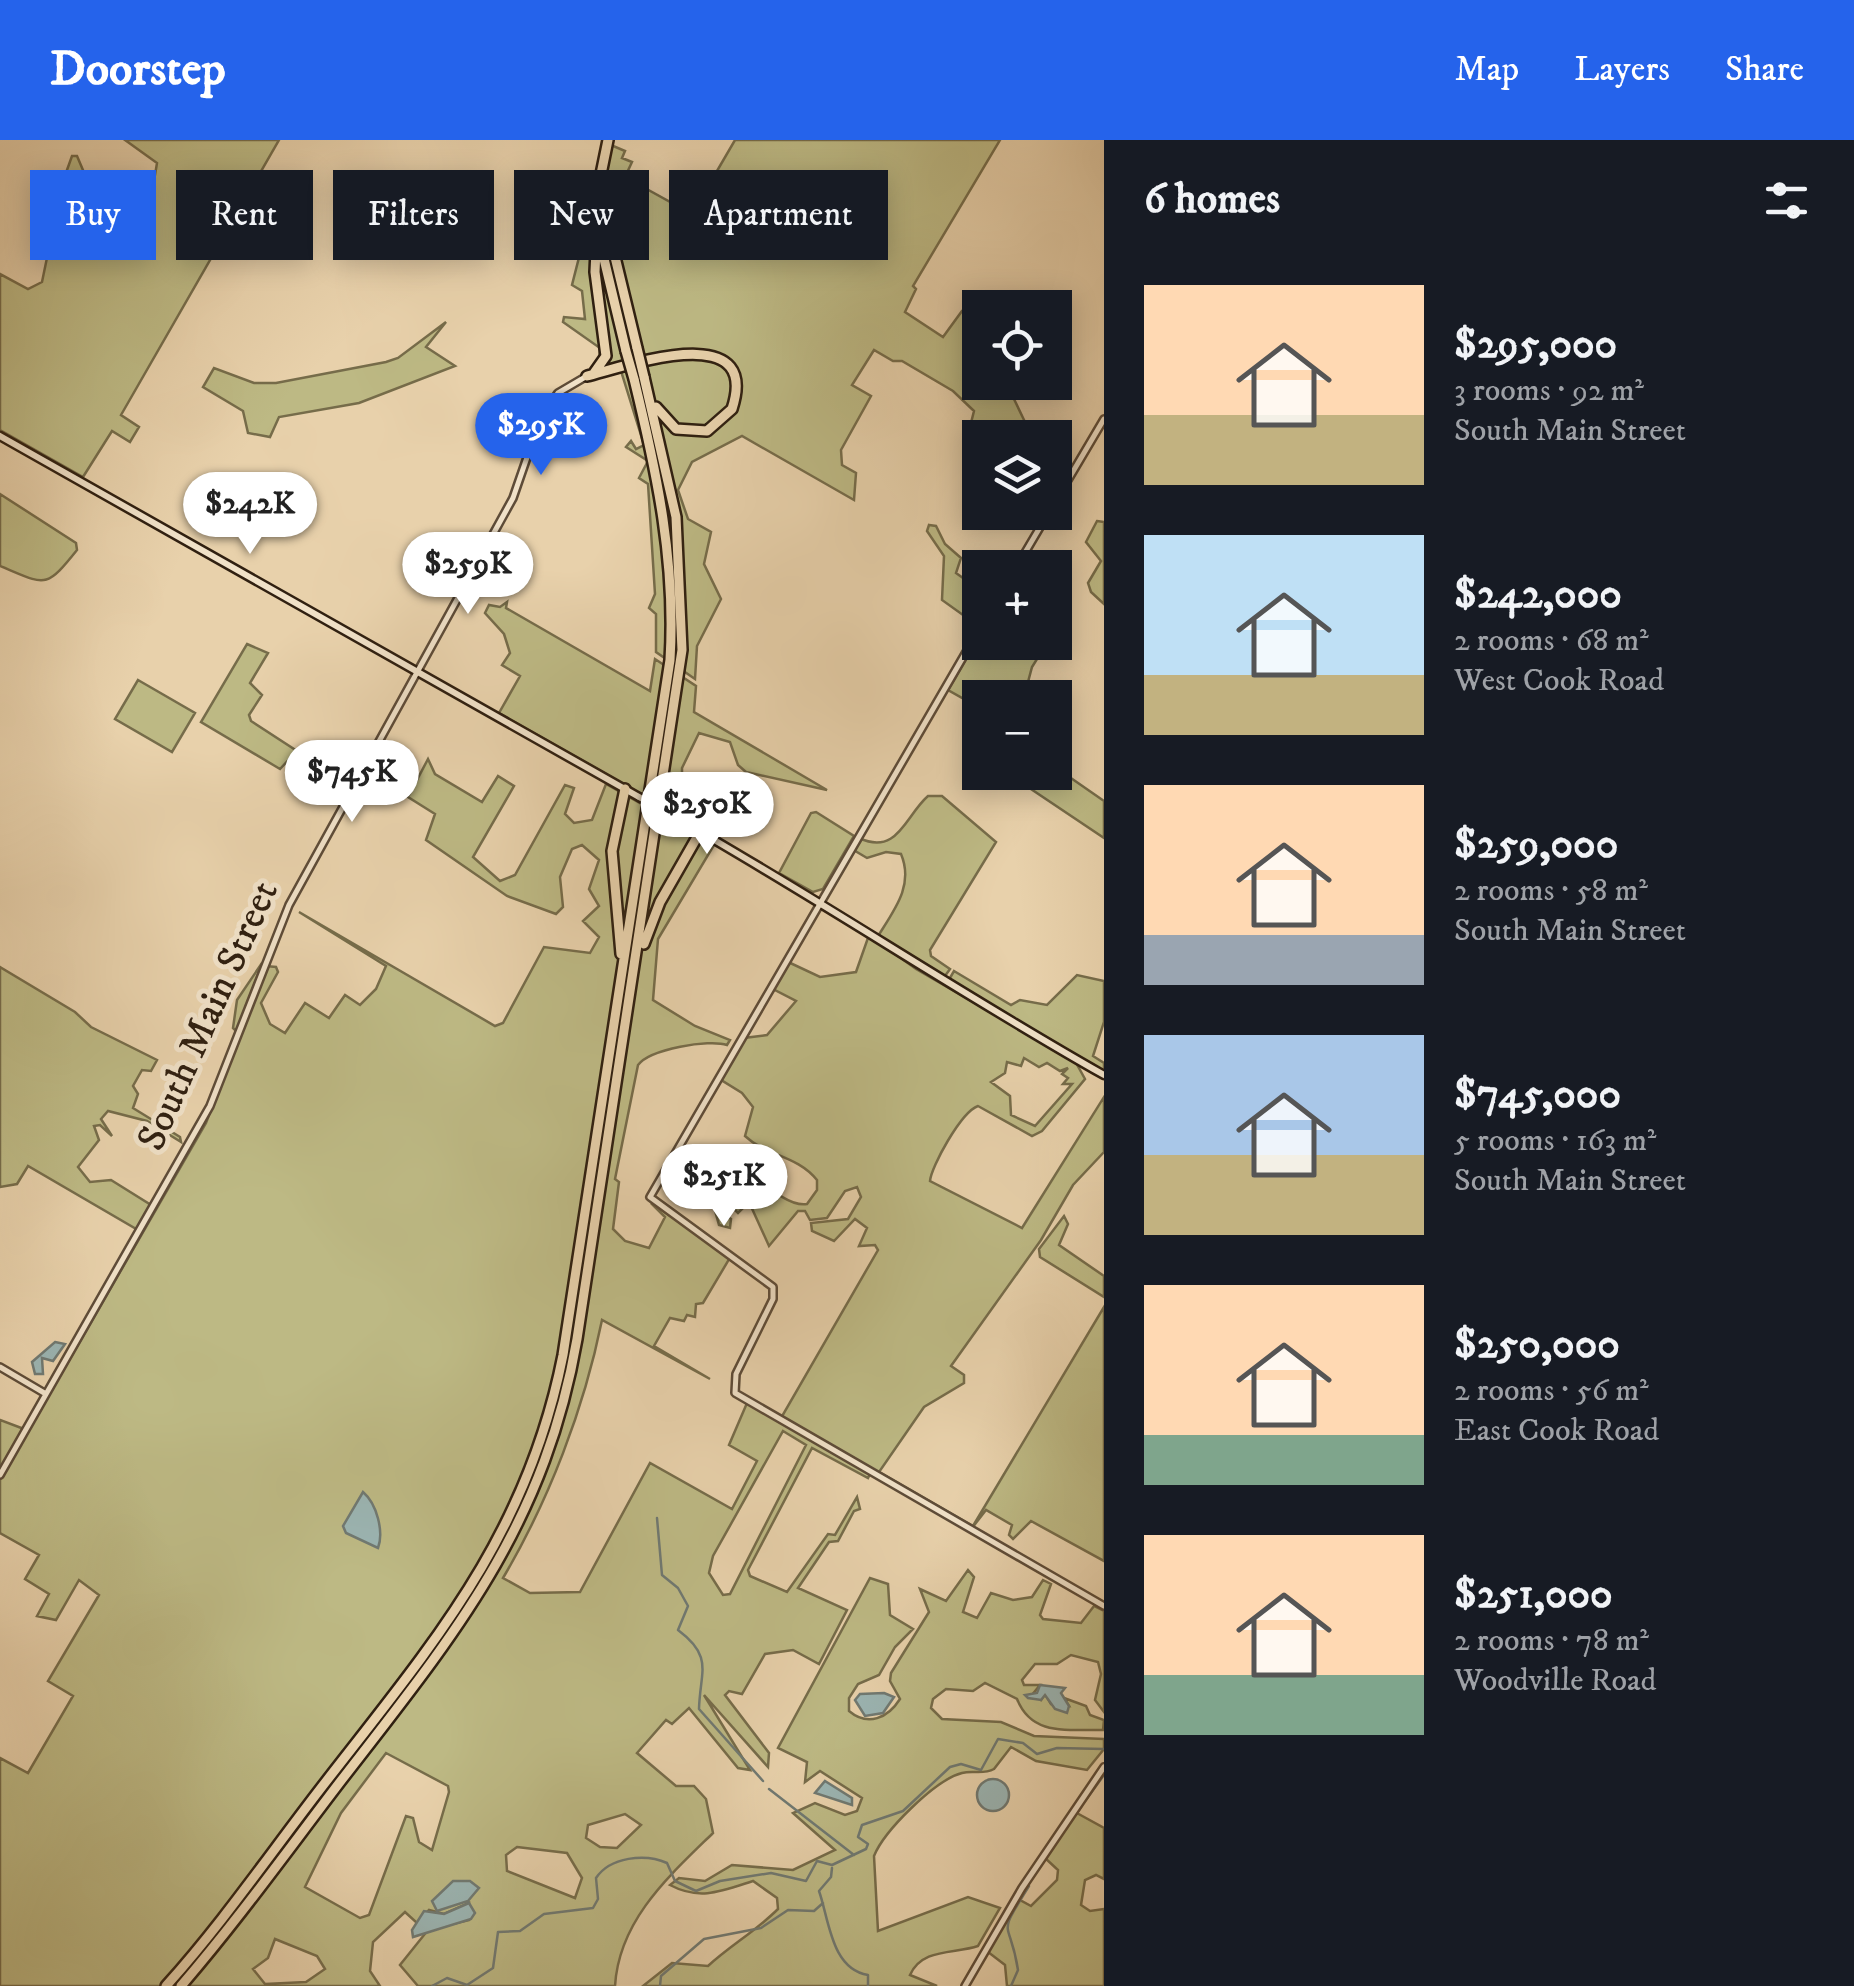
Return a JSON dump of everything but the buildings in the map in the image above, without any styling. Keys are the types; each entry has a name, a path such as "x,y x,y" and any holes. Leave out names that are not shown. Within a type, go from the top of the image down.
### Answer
{"highway":[{"path":"603,170 607,143"},
{"path":"607,143 606,218 632,350"},
{"path":"587,376 602,367 606,356 596,293 597,260"},
{"path":"181,1986 456,1631 500,1563 526,1510 569,1382 677,701 682,628 673,498 605,260"},
{"path":"587,376 681,353 702,353 729,372 734,404 726,419 712,429 682,432 660,414 639,378"},
{"path":"166,1986 448,1624 484,1569 516,1507 540,1443 561,1366 663,720 671,638 665,519 639,378"},
{"path":"611,1049 621,948 612,851 625,789"},
{"path":"630,1001 654,917 700,832"}],"main road":[{"path":"0,436 820,900 919,968 1104,1075"}],"street":[{"name":"South Main Street","path":"0,1475 210,1106 289,905 513,498 541,417 558,394 587,376"},
{"path":"1072,473 1104,419"},
{"path":"962,659 650,1197 773,1286 773,1299 734,1379 734,1393 1104,1606"},
{"path":"0,1367 46,1394"},
{"path":"965,1986 1022,1888 1104,1767"}],"shaded area":[{"path":"125,140 279,140 262,170 176,170 176,260 210,260 121,415 139,427 130,442 112,431 83,477 0,430 0,274 28,289 42,282 47,260 156,260 157,163"},
{"path":"735,140 1000,140 913,286 916,289 905,312 943,337 962,311 962,400 902,361 893,361 874,350 852,385 871,396 841,450 842,465 856,473 854,500 742,436 692,462 678,490 688,519 711,532 704,564 721,599 697,646 695,679 656,652 656,614 649,608 655,594 648,484 639,478 648,461 626,447 631,441 636,449 644,445 621,371 598,376 600,348 563,322 564,317 585,319 582,291 572,285 578,260 649,260 649,190 669,201 669,260 888,260 888,170 718,170"},
{"path":"604,142 625,151 622,158 632,162 628,170 601,170"},
{"path":"72,156 77,156 83,170 67,170"},
{"path":"446,322 426,347 455,366 359,403 279,417 270,437 248,433 243,411 203,387 214,368 254,383 276,383 386,362 398,358"},
{"path":"962,400 1014,400 1024,420 972,420 974,411"},
{"path":"0,494 76,543 77,550 51,578 36,580 0,566"},
{"path":"1097,521 1104,522 1104,604 1091,592 1088,583 1101,561 1086,542"},
{"path":"929,525 936,526 945,544 961,558 956,573 962,577 962,614 942,600 944,556 927,531"},
{"path":"507,602 506,608 650,691 655,659 696,686 694,712 827,790 746,772 738,765 730,742 699,733 682,768 682,806 718,838 499,713 520,676 502,665 510,653 504,634 485,613 489,605 500,607"},
{"path":"247,644 268,653 250,683 262,695 249,715 251,721 297,751 280,769 201,722"},
{"path":"965,660 1036,660 1029,680 962,680 962,698 948,690"},
{"path":"138,680 195,713 172,752 115,719"},
{"path":"428,759 435,774 482,802 498,776 514,786 473,857 500,881 515,875 565,785 574,788 565,814 574,823 592,820 606,784 714,845 658,939 653,1000 695,1026 730,1040 727,1045 707,1043 667,1050 638,1065 615,1179 619,1182 613,1229 625,1241 649,1248 665,1217 651,1203 731,1256 703,1303 696,1304 695,1317 687,1315 684,1321 670,1318 654,1346 710,1379 602,1320 563,1453 503,1578 530,1593 580,1592 650,1463 732,1509 757,1461 729,1445 747,1403 870,1474 868,1478 812,1448 748,1570 750,1576 787,1592 828,1534 835,1535 857,1497 860,1509 854,1511 838,1541 829,1542 798,1588 847,1610 819,1664 793,1650 765,1654 742,1694 729,1691 725,1695 769,1753 768,1767 704,1695 750,1770 738,1768 689,1708 672,1724 666,1720 637,1753 676,1786 694,1786 706,1799 713,1833 664,1883 636,1920 619,1962 615,1986 418,1986 400,1965 428,1930 469,1920 469,1903 444,1914 429,1910 417,1923 405,1912 373,1942 370,1971 380,1986 0,1986 0,1758 28,1773 73,1696 48,1681 99,1595 79,1580 56,1620 37,1616 49,1594 25,1579 39,1555 0,1533 0,1480 206,1123 266,966 276,967 278,972 261,1003 270,1024 285,1033 305,1003 329,1018 345,995 360,1005 376,989 386,966 299,912 495,1026 503,1023 544,947 590,953 599,937 583,921 599,906 589,889 599,860 582,845 572,849 560,877 563,907 556,914 507,896 426,840 435,814 408,797","holes":["783,1431 806,1445 730,1594 723,1595 709,1573 713,1556","386,1753 448,1786 432,1850 419,1842 413,1818 406,1816 369,1915 360,1918 305,1887 341,1813","625,1814 641,1825 617,1848 600,1847 586,1838 588,1825","517,1847 567,1853 582,1878 575,1898 507,1871 506,1855","275,1939 317,1956 325,1969 306,1982 265,1984 253,1969 268,1958"]},
{"path":"1072,779 1104,801 1104,838 1032,790 1072,790"},
{"path":"928,796 942,796 996,842 930,950 931,956 950,969 942,980 878,936 904,886 901,854 886,852 867,858 852,849 859,838 883,842 892,838"},
{"path":"816,812 854,836 823,889 813,892 779,873 811,813"},
{"path":"869,935 916,969 1075,1061 1085,1079 1042,1131 1032,1136 978,1106 956,1129 932,1174 930,1181 1022,1228 1104,1097 1104,1152 1073,1185 1041,1240 951,1366 964,1375 964,1383 924,1407 879,1472 973,1526 1104,1307 1104,1561 1031,1521 1013,1539 1009,1535 1012,1525 986,1510 972,1528 781,1418 878,1250 875,1245 859,1246 867,1228 855,1219 834,1241 812,1231 811,1223 848,1219 861,1197 857,1187 845,1191 827,1218 810,1220 805,1211 798,1211 769,1246 749,1202 738,1213 730,1205 725,1207 722,1214 731,1219 730,1228 719,1225 714,1207 721,1196 733,1192 734,1183 704,1164 709,1150 733,1160 796,1203 807,1204 817,1190 817,1180 800,1165 745,1136 753,1107 742,1093 718,1078 744,1038 767,1035 796,1001 771,988 786,961 820,977 856,972","holes":["1024,1058 1039,1067 1047,1063 1060,1071 1068,1068 1062,1074 1068,1078 1063,1084 1072,1084 1035,1126 1011,1115 1010,1096 991,1082 1005,1073 1007,1062 1021,1066"]},
{"path":"262,963 237,1032 233,1028 237,1000"},
{"path":"0,967 75,1012 91,1027 157,1060 151,1071 142,1070 133,1086 138,1094 133,1108 180,1137 181,1142 147,1121 108,1111 101,1119 112,1136 100,1125 94,1126 99,1140 78,1167 90,1182 111,1180 151,1205 138,1230 28,1166 17,1184 0,1187"},
{"path":"954,971 1011,1005 1020,1000 1047,1005 1077,975 1104,981 1104,1022 1093,1056 1104,1063 1104,1072 947,983"},
{"path":"1064,1216 1068,1224 1059,1245 1104,1276 1104,1297 1040,1257 1039,1249"},
{"path":"0,1420 24,1429 0,1471"},
{"path":"968,1570 974,1577 963,1612 977,1618 991,1593 1013,1600 1032,1597 1043,1580 1051,1584 1040,1615 1043,1619 1081,1623 1094,1606 1104,1611 1104,1712 1095,1700 1101,1674 1098,1662 1071,1655 1057,1664 1035,1664 1022,1680 1024,1685 1040,1685 1032,1695 1041,1700 1045,1694 1051,1704 1069,1706 1064,1698 1086,1706 1090,1715 1104,1720 1103,1730 1064,1730 1042,1725 1032,1720 1017,1699 985,1683 973,1691 946,1689 933,1699 931,1708 942,1719 1001,1722 1034,1736 1104,1739 1104,1749 1087,1770 1036,1761 1011,1747 994,1769 962,1773 938,1785 888,1833 880,1846 874,1856 878,1931 968,1897 1000,1908 978,1946 930,1956 915,1966 910,1975 937,1986 643,1986 672,1963 708,1966 778,1909 777,1898 753,1881 701,1893 670,1885 679,1878 705,1881 732,1865 793,1870 835,1850 793,1813 815,1803 845,1815 857,1811 862,1798 820,1771 805,1782 807,1762 778,1748 870,1578 888,1584 890,1615 913,1629 895,1647 879,1675 858,1684 849,1698 849,1711 863,1719 884,1715 900,1699 890,1681 891,1673 929,1612 920,1589 946,1601"},
{"path":"1075,1812 1104,1828 1104,1879 1096,1875 1085,1880 1081,1905 1090,1911 1104,1909 1104,1986 1007,1986 1005,1965 988,1952 1018,1899 1031,1906 1057,1880 1058,1870 1045,1858"}],"water":[{"path":"55,1342 65,1344 53,1361 42,1358 43,1374 35,1374 32,1362"},
{"path":"363,1492 378,1518 378,1548 346,1533 343,1526"},
{"path":"1040,1685 1065,1688 1061,1693 1069,1706 1067,1713 1055,1709 1045,1695 1041,1700 1025,1695 1037,1693"},
{"path":"884,1693 894,1697 883,1713 865,1716 855,1700 860,1694"},
{"path":"993,1779 1004,1784 1009,1795 1004,1806 993,1811 982,1806 977,1795 982,1784"},
{"path":"825,1781 852,1798 852,1805 815,1793"},
{"path":"453,1881 470,1881 479,1888 468,1901 437,1911 432,1901"},
{"path":"469,1903 475,1913 471,1919 413,1937 412,1930 424,1911 444,1914"}],"waterway":[{"path":"657,1518 662,1575 678,1588 688,1606 678,1630 701,1657 699,1709 763,1781"},
{"path":"432,1986 447,1978 467,1985 493,1968 498,1932 520,1931 544,1914 593,1908 598,1899 596,1878 619,1861 639,1858 667,1863 675,1881 696,1891 720,1881 771,1873 806,1881 817,1861 832,1865 866,1849 868,1844 858,1837 862,1825 903,1811 950,1767 961,1764 981,1770 998,1739 1023,1743 1037,1754 1057,1748 1104,1749"},
{"path":"1085,1801 1104,1775"},
{"path":"769,1789 854,1855"},
{"path":"1059,1838 1081,1807"},
{"path":"1046,1858 1055,1845"},
{"path":"832,1868 831,1877 819,1891 829,1928 846,1963 868,1975 868,1986"},
{"path":"1011,1986 1018,1970 1008,1922 1029,1886"},
{"path":"660,1986 661,1976 704,1939 761,1928 788,1910 814,1911 823,1903"}]}
